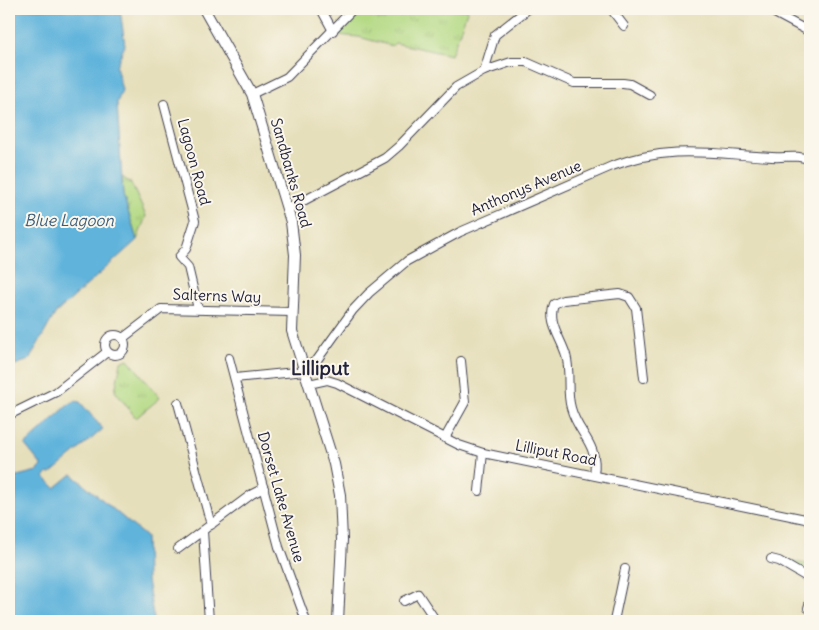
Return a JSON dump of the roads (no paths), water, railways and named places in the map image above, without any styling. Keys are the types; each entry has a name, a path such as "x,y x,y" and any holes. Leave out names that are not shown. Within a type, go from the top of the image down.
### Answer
{"main road":[{"name":"Sandbanks Road","path":"204,9 252,94 288,210 295,255 292,312 294,337 334,464 340,495 342,540 338,621"}],"street":[{"path":"321,9 333,31"},
{"path":"252,94 287,77 353,9"},
{"path":"484,71 495,34 528,9"},
{"path":"611,9 624,26"},
{"path":"767,9 810,32"},
{"path":"288,210 385,158 456,87 484,71 511,62 526,62 574,83 623,83 650,95"},
{"name":"Lagoon Road","path":"164,104 194,211 194,230 186,249 179,257 188,267 198,309"},
{"name":"Anthonys Avenue","path":"305,369 317,360 353,310 369,293 408,261 460,232 612,166 637,156 678,152 726,152 772,157 792,156 810,160"},
{"path":"594,475 596,459 594,451 571,409 569,369 565,352 552,320 554,304 564,300 620,294 629,298 636,308 644,378"},
{"name":"Salterns Way","path":"122,338 161,309 292,312"},
{"name":"Salterns Way","path":"116,335 122,338 125,347 121,353 114,356 107,352 104,345 107,339 116,335"},
{"name":"Salterns Way","path":"9,415 56,392 107,352"},
{"name":"Dorset Lake Avenue","path":"229,358 279,547 306,621"},
{"path":"445,438 465,402 460,361"},
{"path":"235,378 305,369"},
{"name":"Lilliput Road","path":"309,384 327,380 337,383 445,438 483,453 810,520"},
{"path":"178,403 211,525"},
{"path":"479,492 483,453"},
{"path":"178,549 252,494 264,488"},
{"path":"203,531 209,621"},
{"path":"771,559 779,561 810,579"},
{"path":"614,621 625,569"},
{"path":"404,600 418,594 436,621"}],"water":[{"name":"Blue Lagoon","path":"9,9 120,9 125,45 116,66 122,90 117,103 123,195 137,240 55,314 29,360 9,367"},
{"path":"75,401 80,402 103,429 44,477 55,488 72,474 146,537 147,580 154,621 9,621 9,478 37,471 42,466 25,445 68,405"}],"district":[{"name":"Lilliput","path":"320,368"}]}
